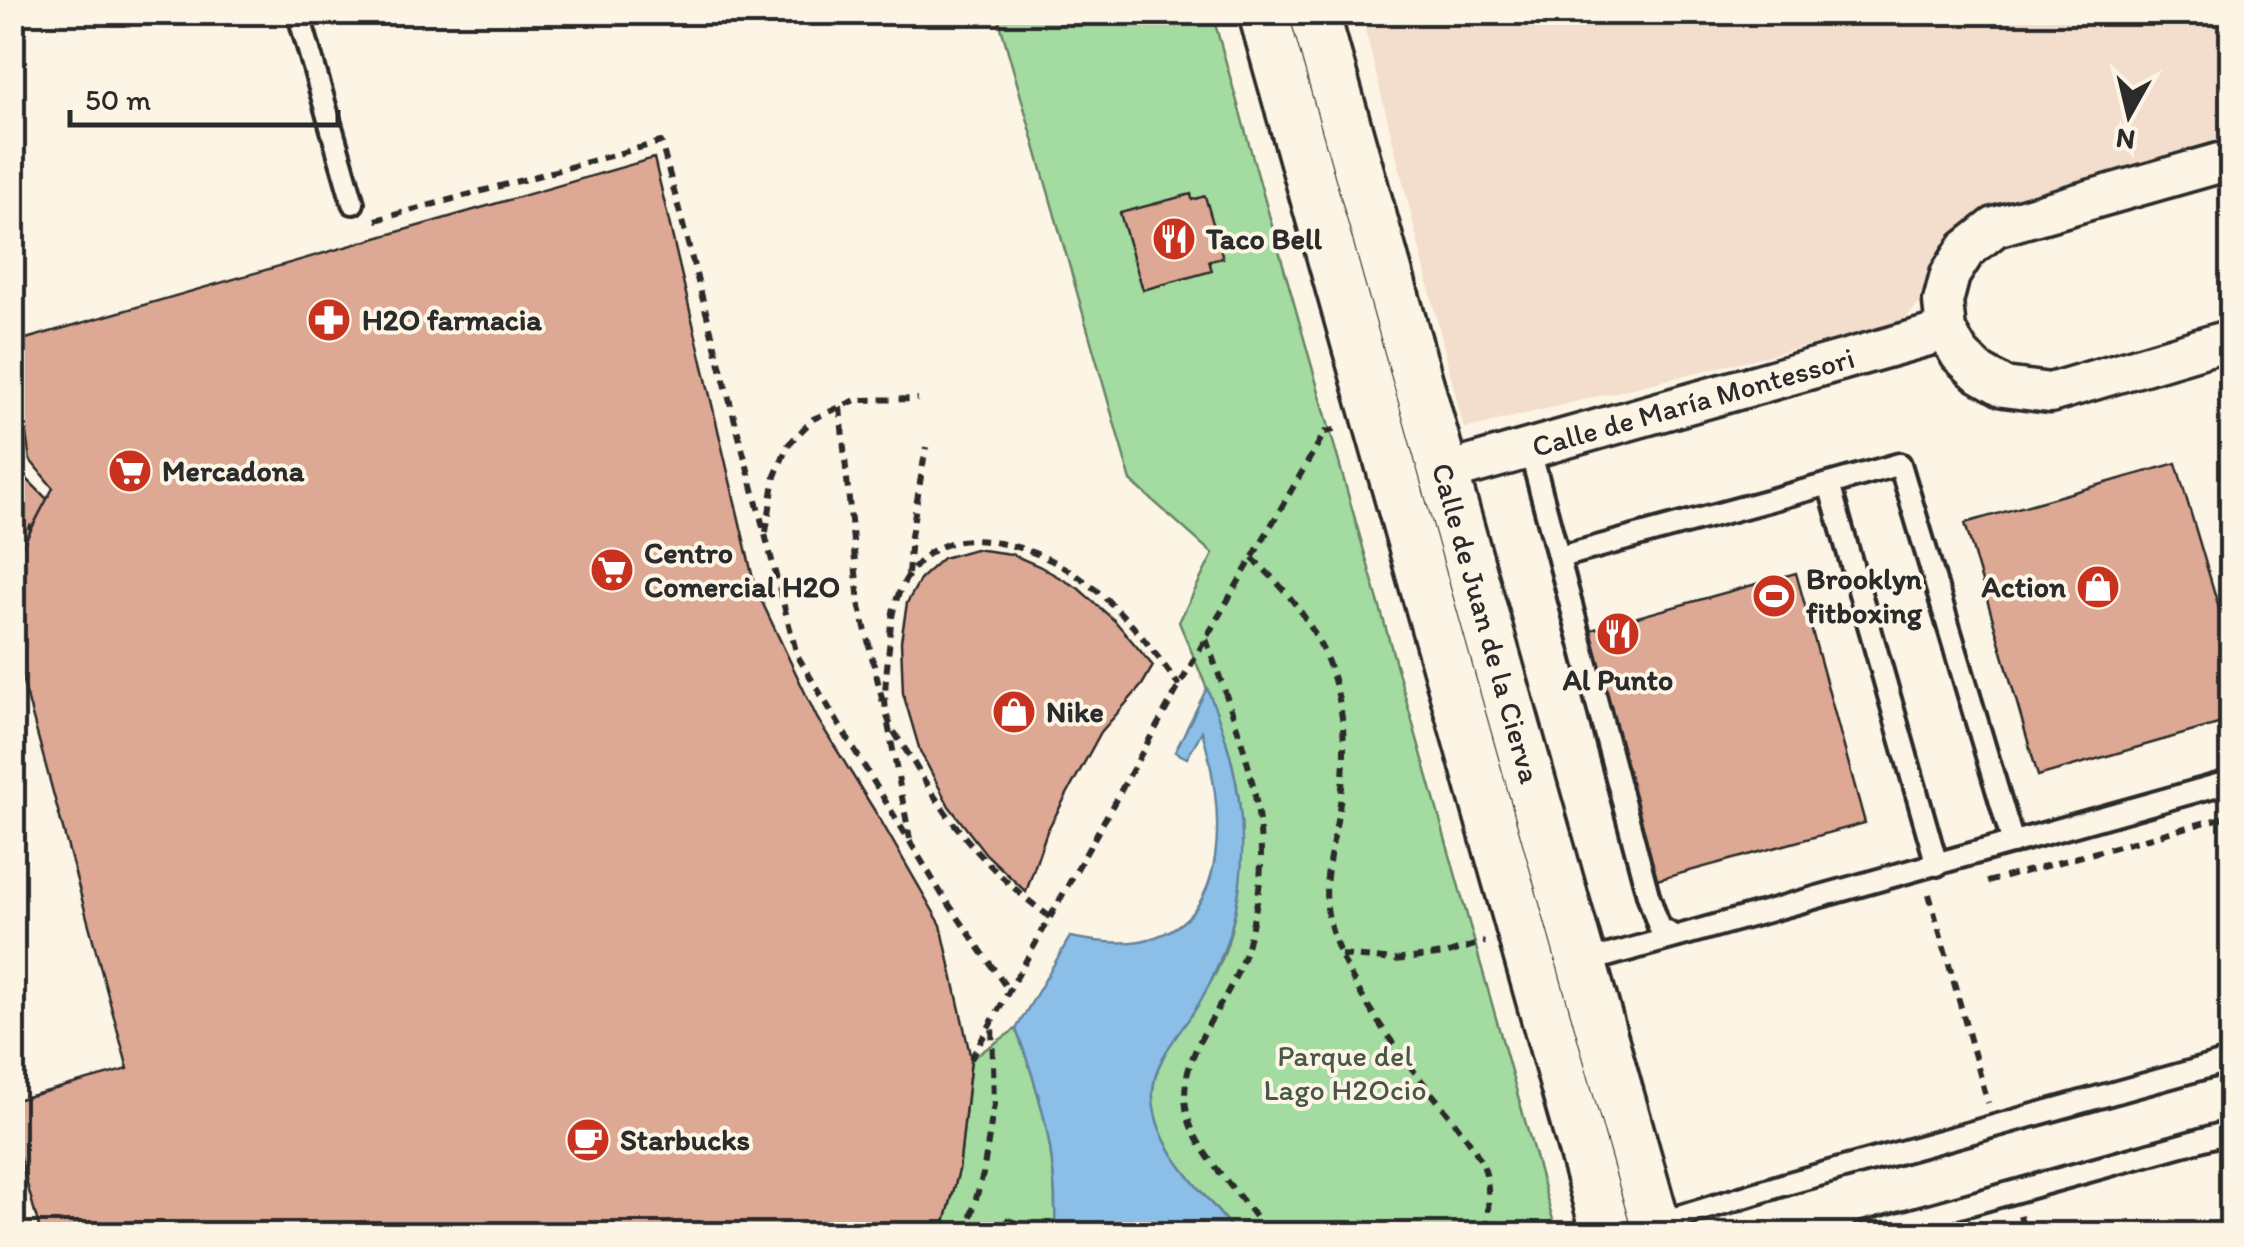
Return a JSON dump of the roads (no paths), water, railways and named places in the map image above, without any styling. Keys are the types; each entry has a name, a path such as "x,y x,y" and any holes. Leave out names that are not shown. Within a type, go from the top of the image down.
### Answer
{"street":[{"name":"Calle de Juan de la Cierva","path":"1263,12 1607,1234"},
{"name":"Calle de Juan de la Cierva","path":"1314,12 1657,1229"},
{"path":"2232,163 2219,163 1995,227 1966,250 1950,274 1943,302 1946,331 1960,355 1978,372 2004,387 2050,393 2232,339"},
{"name":"Calle de María Montessori","path":"1443,473 1946,331"}],"lane":[{"path":"298,12 353,203"},
{"path":"1530,450 1648,895 1659,927 1675,937"},
{"path":"1560,557 1900,464 2013,843"},
{"path":"1829,484 1929,867"},
{"path":"1580,962 2232,781"},
{"path":"1657,1229 1994,1126 2232,1060"},
{"path":"1863,1234 2232,1131"}],"water":[{"path":"1207,688 1233,768 1240,808 1240,887 1218,966 1161,1061 1153,1100 1156,1120 1173,1155 1236,1234 1055,1234 1054,1180 1047,1130 1016,1029 1070,937 1113,943 1140,941 1172,930 1194,910 1208,885 1215,856 1215,791 1202,731 1187,758 1175,752"}],"place":[{"name":"Taco Bell","path":"1174,239"},
{"name":"H2O farmacia","path":"329,320"},
{"name":"Mercadona","path":"130,471"},
{"name":"Centro Comercial H2O","path":"612,570"},
{"name":"Action","path":"2098,587"},
{"name":"Brooklyn fitboxing","path":"1774,596"},
{"name":"Al Punto","path":"1618,634"},
{"name":"Nike","path":"1014,712"},
{"name":"Starbucks","path":"588,1140"}],"park label":[{"name":"Parque del Lago H2Ocio","path":"1345,1073"}]}
